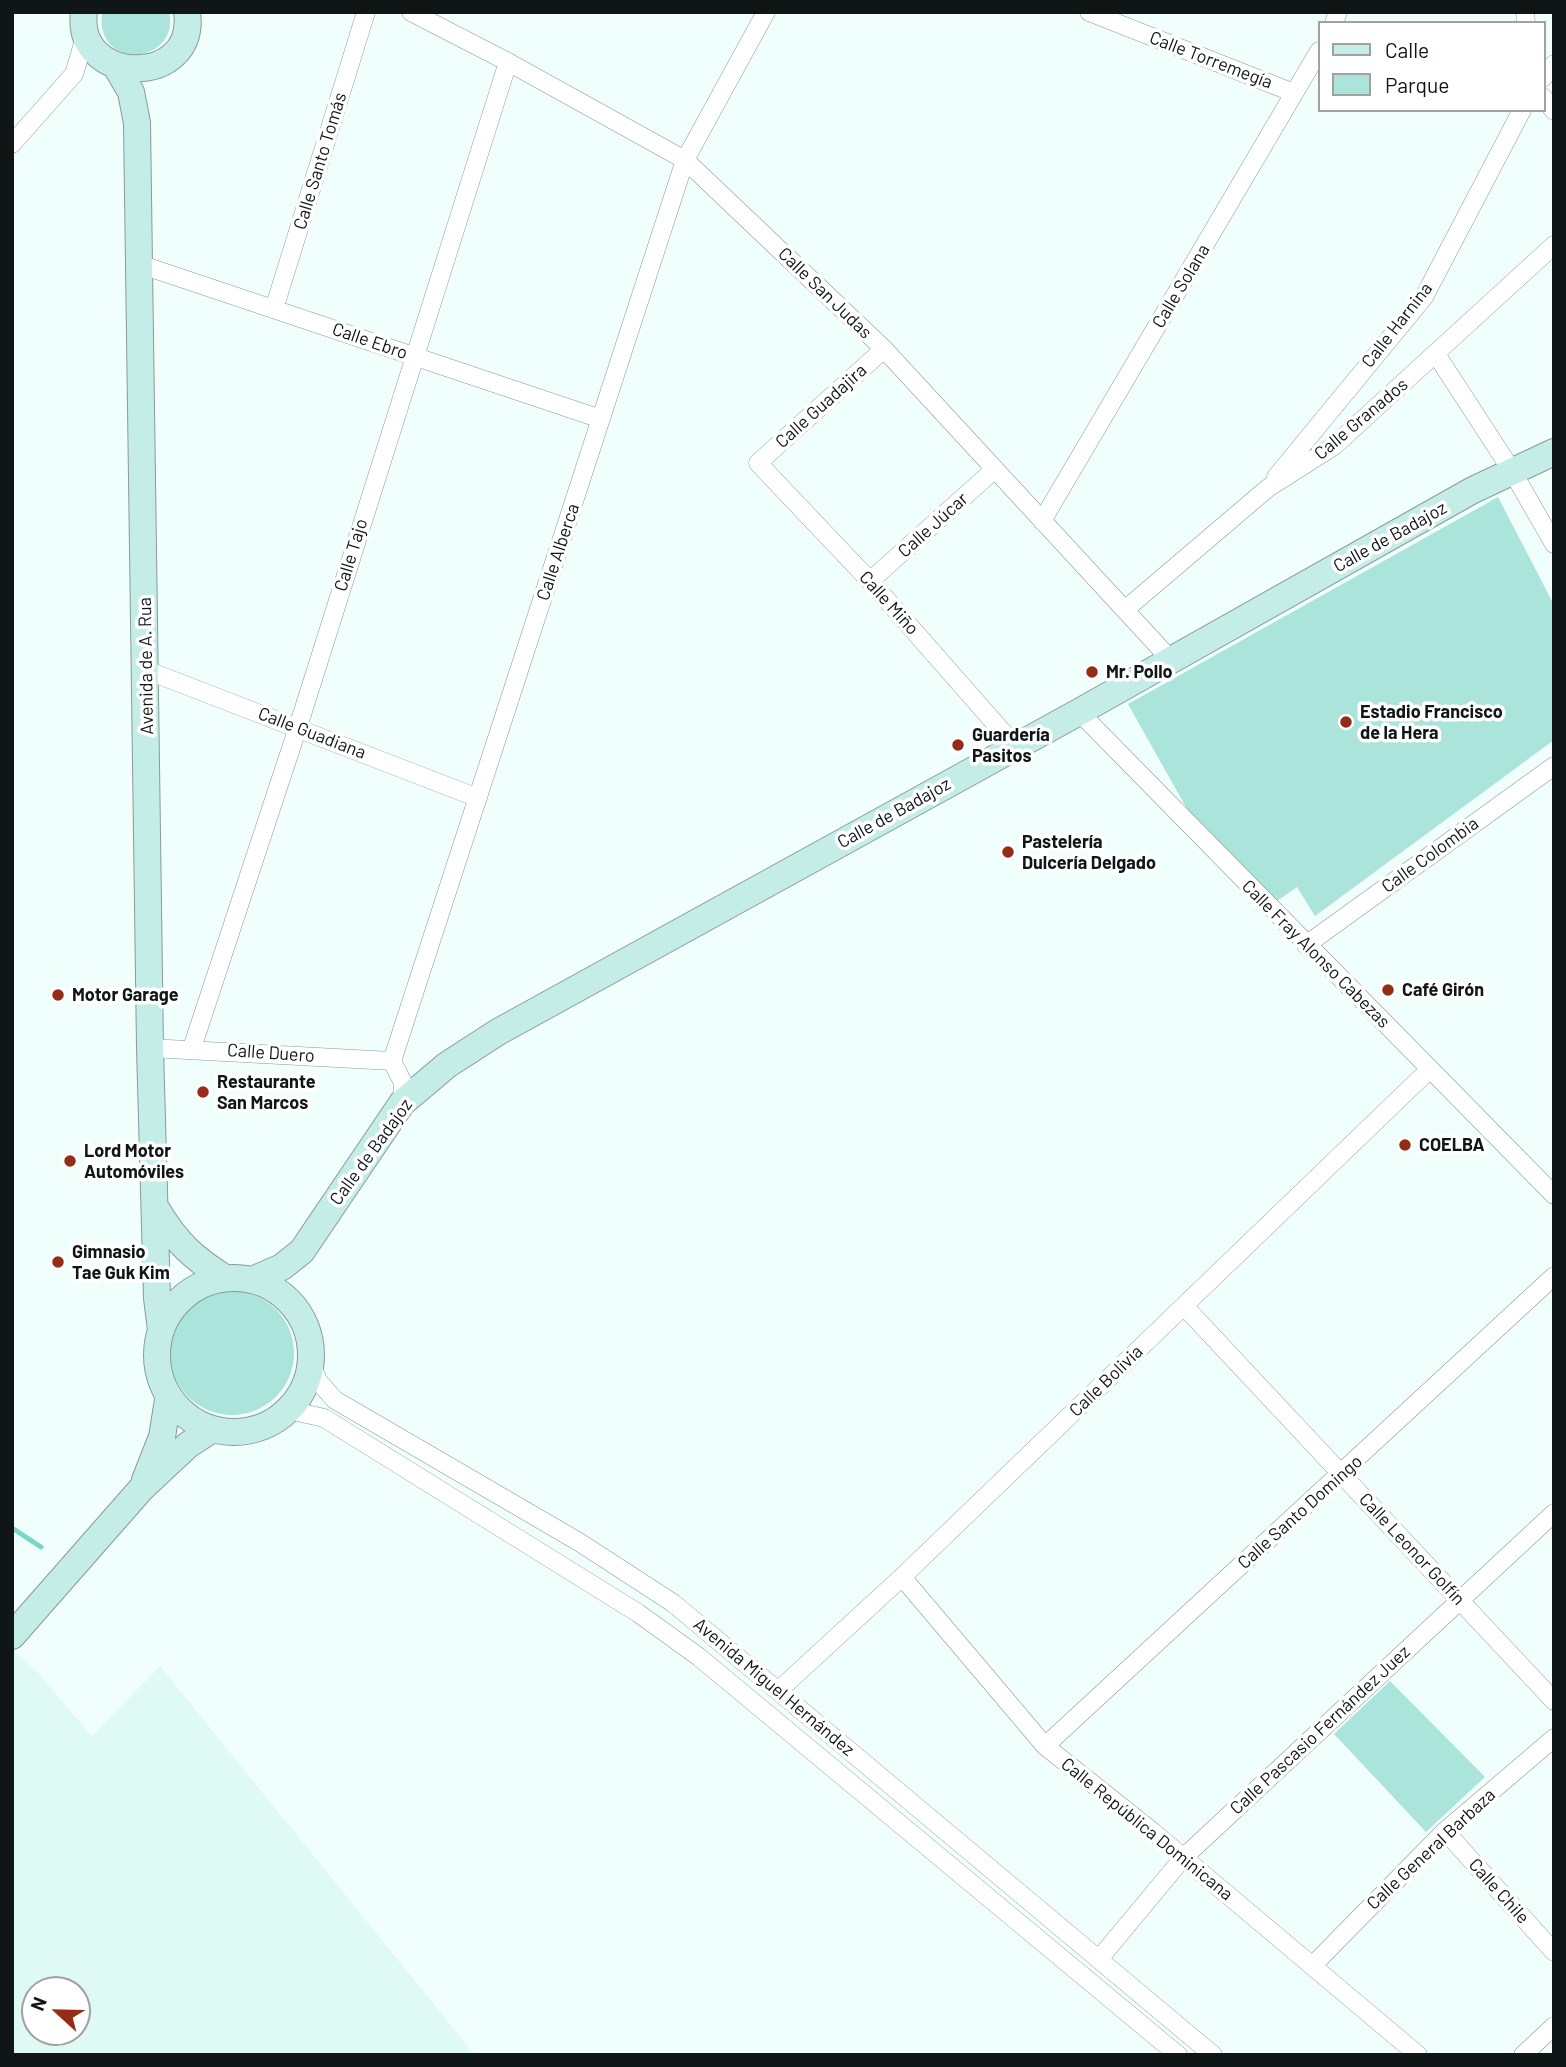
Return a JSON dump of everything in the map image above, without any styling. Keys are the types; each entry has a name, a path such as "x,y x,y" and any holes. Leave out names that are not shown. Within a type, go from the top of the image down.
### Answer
{"street":[{"name":"Avenida de A. Rua","path":"137,123 145,90 158,66 174,54 185,37 187,12"},
{"name":"Calle Santo Tomás","path":"274,309 366,12"},
{"name":"Calle San Judas","path":"411,12 508,62 685,160 884,349 1127,608 1171,660"},
{"name":"Calle Alberca","path":"392,1061 685,160 766,12"},
{"name":"Calle Torremegía","path":"1089,12 1294,93"},
{"name":"Avenida de A. Rua","path":"83,19 93,49 113,64 131,92 137,123 150,1048 157,1298 161,1331"},
{"path":"12,144 74,74 83,19"},
{"name":"Calle Solana","path":"1042,520 1318,53"},
{"name":"Calle Tajo","path":"192,1048 298,727 508,62"},
{"path":"74,74 113,64 138,71 158,66"},
{"name":"Calle Harnina","path":"1268,488 1316,425 1424,296 1521,112"},
{"name":"Calle Granados","path":"1127,608 1268,488 1334,446 1554,246"},
{"name":"Calle Ebro","path":"139,264 601,419"},
{"name":"Calle Guadajira","path":"758,463 884,349"},
{"path":"1436,354 1512,471 1554,544"},
{"name":"Calle de Badajoz","path":"252,1280 282,1267 302,1251 402,1102 447,1065 498,1032 1512,471 1554,452"},
{"name":"Calle Miño","path":"758,463 870,581 1015,746"},
{"name":"Calle Júcar","path":"870,581 995,469"},
{"name":"Calle Guadiana","path":"146,670 478,798"},
{"name":"Calle Fray Alonso Cabezas","path":"1079,712 1554,1195"},
{"name":"Calle Colombia","path":"1306,945 1554,766"},
{"name":"Calle Duero","path":"150,1048 192,1048 392,1061"},
{"path":"392,1061 403,1083 402,1102"},
{"name":"Calle Bolivia","path":"779,1690 902,1577 1430,1069"},
{"name":"Avenida de A. Rua","path":"156,1209 175,1240 200,1263 225,1278"},
{"name":"Calle de Badajoz","path":"294,1305 302,1251"},
{"name":"Calle Santo Domingo","path":"1045,1746 1554,1276"},
{"path":"225,1278 252,1280 274,1288 294,1305 307,1328 311,1362 303,1396 289,1410 260,1429 236,1433 211,1430 189,1419 168,1401 160,1380 156,1353 161,1331 176,1304 197,1287 225,1278"},
{"name":"Calle Leonor Golfín","path":"1184,1306 1554,1701"},
{"name":"Avenida Miguel Hernández","path":"311,1362 317,1381 335,1400 579,1542 673,1603 1213,2055"},
{"path":"142,1488 162,1437 168,1401"},
{"name":"Avenida Miguel Hernández","path":"289,1410 324,1418 638,1613 699,1657 1178,2055"},
{"path":"12,1636 142,1488 188,1445 211,1430"},
{"name":"Calle Pascasio Fernández Juez","path":"1099,1959 1183,1858 1554,1513"},
{"name":"Calle República Dominicana","path":"902,1577 1045,1746 1418,2055"},
{"name":"Calle General Barbaza","path":"1312,1965 1445,1831 1554,1738"},
{"name":"Calle Chile","path":"1445,1831 1554,1952"},
{"path":"1522,2055 1554,2026"}],"shaded area":[{"path":"12,1650 38,1673 92,1736 160,1666 475,2055 12,2055"}],"green space":[{"path":"102,12 169,12 169,29 162,43 151,51 123,53 111,45 103,32"},
{"name":"Estadio Francisco de la Hera","path":"1498,497 1554,605 1554,740 1315,916 1297,887 1277,901 1187,809 1128,704"},
{"path":"232,1291 256,1296 276,1309 289,1329 294,1353 289,1377 276,1397 256,1410 232,1415 208,1410 188,1397 175,1377 170,1353 175,1329 188,1309 208,1296"},
{"path":"1390,1681 1485,1777 1426,1832 1334,1734"}],"waterway":[{"path":"12,1528 41,1547"}],"place":[{"name":"Mr. Pollo","path":"1092,672"},
{"name":"Estadio Francisco de la Hera","path":"1346,722"},
{"name":"Guardería Pasitos","path":"958,745"},
{"name":"Pastelería Dulcería Delgado","path":"1008,852"},
{"name":"Café Girón","path":"1388,990"},
{"name":"Motor Garage","path":"58,995"},
{"name":"Restaurante San Marcos","path":"203,1092"},
{"name":"COELBA","path":"1405,1145"},
{"name":"Lord Motor Automóviles","path":"70,1161"},
{"name":"Gimnasio Tae Guk Kim","path":"58,1262"}]}
